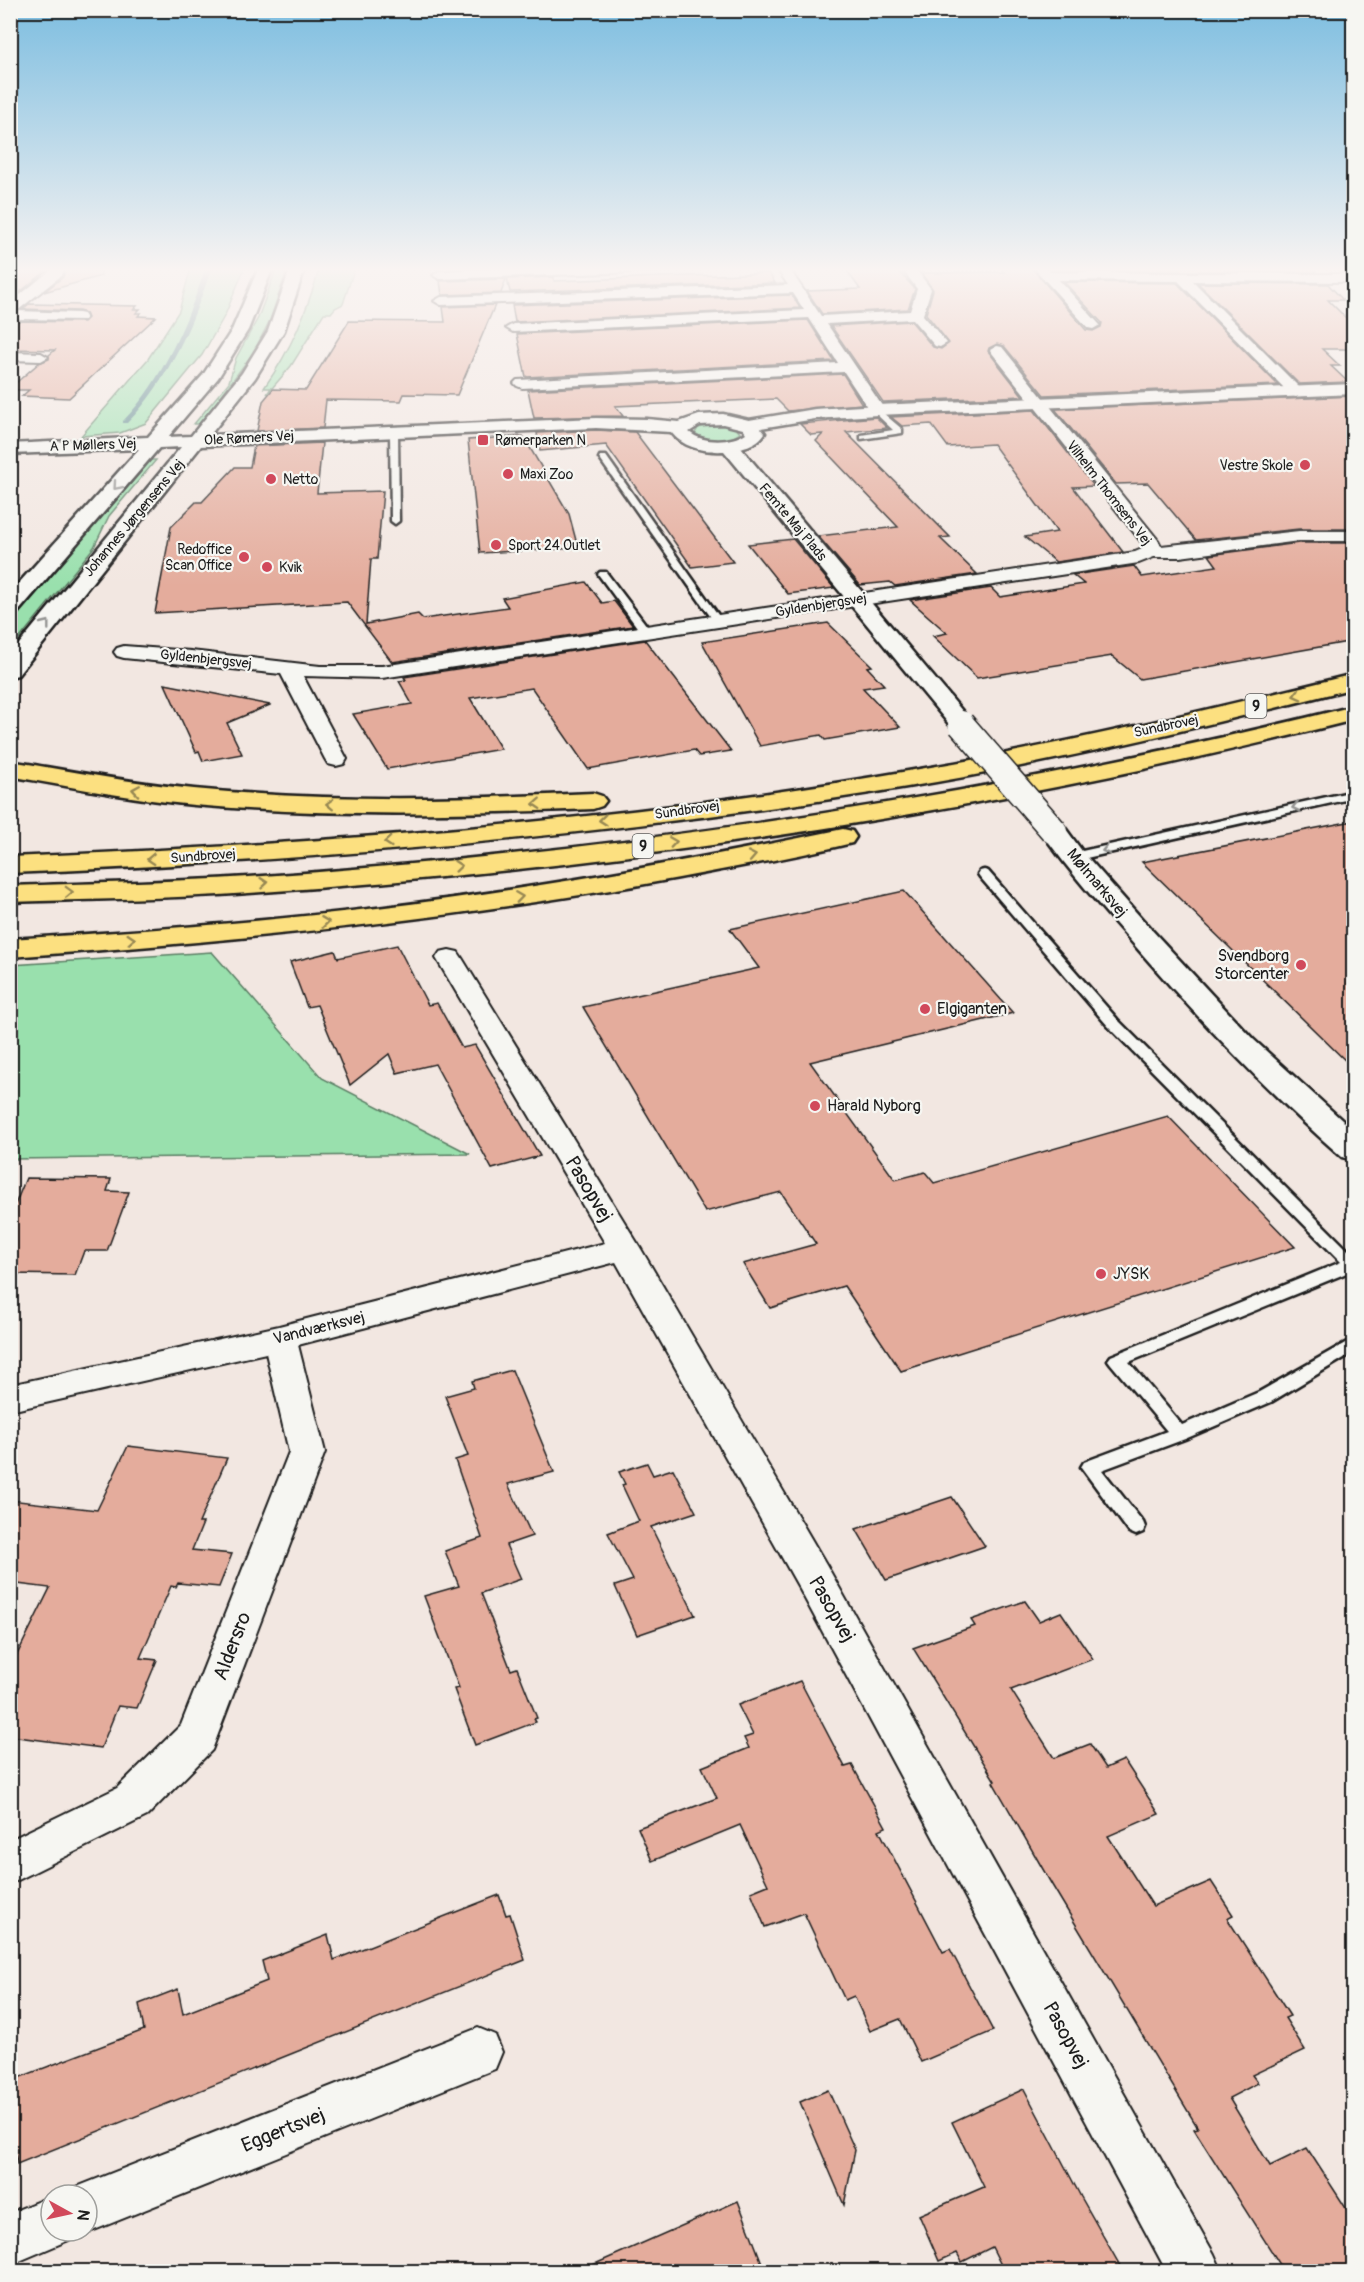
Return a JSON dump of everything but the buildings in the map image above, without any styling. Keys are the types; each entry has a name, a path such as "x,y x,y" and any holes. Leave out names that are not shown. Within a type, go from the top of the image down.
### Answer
{"main road":[{"name":"Sundbrovej","path":"10,865 281,851 482,834 858,787 1041,753 1255,706 1353,681"},
{"name":"Sundbrovej","path":"10,894 247,885 654,844 937,802 1267,735 1353,713"},
{"path":"10,768 140,790 247,802 430,806 519,805 630,800 761,786 1038,741 1157,728"},
{"path":"10,948 311,924 491,901 614,882 798,847 1137,773 1267,735"}],"street":[{"name":"Johannes Jørgensens Vej","path":"10,607 215,391 220,373"},
{"name":"Johannes Jørgensens Vej","path":"10,670 70,594 199,441 249,373"},
{"path":"522,383 716,373"},
{"path":"852,373 877,411"},
{"name":"Vilhelm Thomsens Vej","path":"1016,373 1152,544 1151,552"},
{"path":"1278,373 1296,392"},
{"path":"749,425 756,433 753,437 728,444 695,442 682,436 680,432 682,428 694,422 713,419 734,420 749,425 815,414 1353,389"},
{"name":"Ole Rømers Vej","path":"165,442 606,423 682,428"},
{"name":"A P Møllers Vej","path":"10,449 165,442"},
{"name":"Femte Maj Plads","path":"728,444 858,600"},
{"name":"Gyldenbjergsvej","path":"124,652 320,672 382,672 1139,557 1151,552 1180,551 1299,536 1353,536"},
{"name":"Mølmarksvej","path":"858,600 1054,831 1073,857 1203,1007 1325,1126 1353,1149"},
{"path":"288,668 336,759"},
{"name":"Pasopvej","path":"448,958 626,1249 847,1636 1196,2271"},
{"name":"Vandværksvej","path":"10,1398 279,1338 626,1249"},
{"name":"Aldersro","path":"10,1863 132,1802 197,1737 307,1452 279,1338"},
{"name":"Eggertsvej","path":"99,2203 478,2052"},
{"path":"10,2239 39,2227"}],"lane":[{"path":"864,437 899,430 877,411"},
{"path":"394,432 395,521"},
{"path":"603,458 718,621"},
{"path":"603,574 646,632"},
{"path":"1073,857 1353,794"},
{"path":"984,873 1113,1023 1352,1264 1117,1360 1179,1434"},
{"path":"1136,1527 1090,1467 1179,1434 1264,1397 1353,1344"}],"green space":[{"path":"135,373 187,373 146,423 120,433 81,436"},
{"path":"231,373 238,373 200,424 194,424 229,382"},
{"path":"274,373 285,373 267,394 271,388 264,388"},
{"path":"714,424 734,426 740,433 718,440 705,438 695,433 698,428"},
{"path":"151,460 156,460 109,516 94,547 11,649 11,623"},
{"path":"212,952 322,1078 470,1154 11,1159 11,965"}],"waterway":[{"path":"125,422 142,402 160,373"}],"place":[{"name":"Rømerparken N","path":"483,440"},
{"name":"Vestre Skole","path":"1305,465"},
{"name":"Maxi Zoo","path":"508,474"},
{"name":"Netto","path":"271,479"},
{"name":"Sport 24 Outlet","path":"496,545"},
{"name":"Redoffice Scan Office","path":"244,557"},
{"name":"Kvik","path":"267,567"},
{"name":"Svendborg Storcenter","path":"1301,965"},
{"name":"Elgiganten","path":"925,1009"},
{"name":"Harald Nyborg","path":"815,1106"},
{"name":"JYSK","path":"1101,1274"}]}
